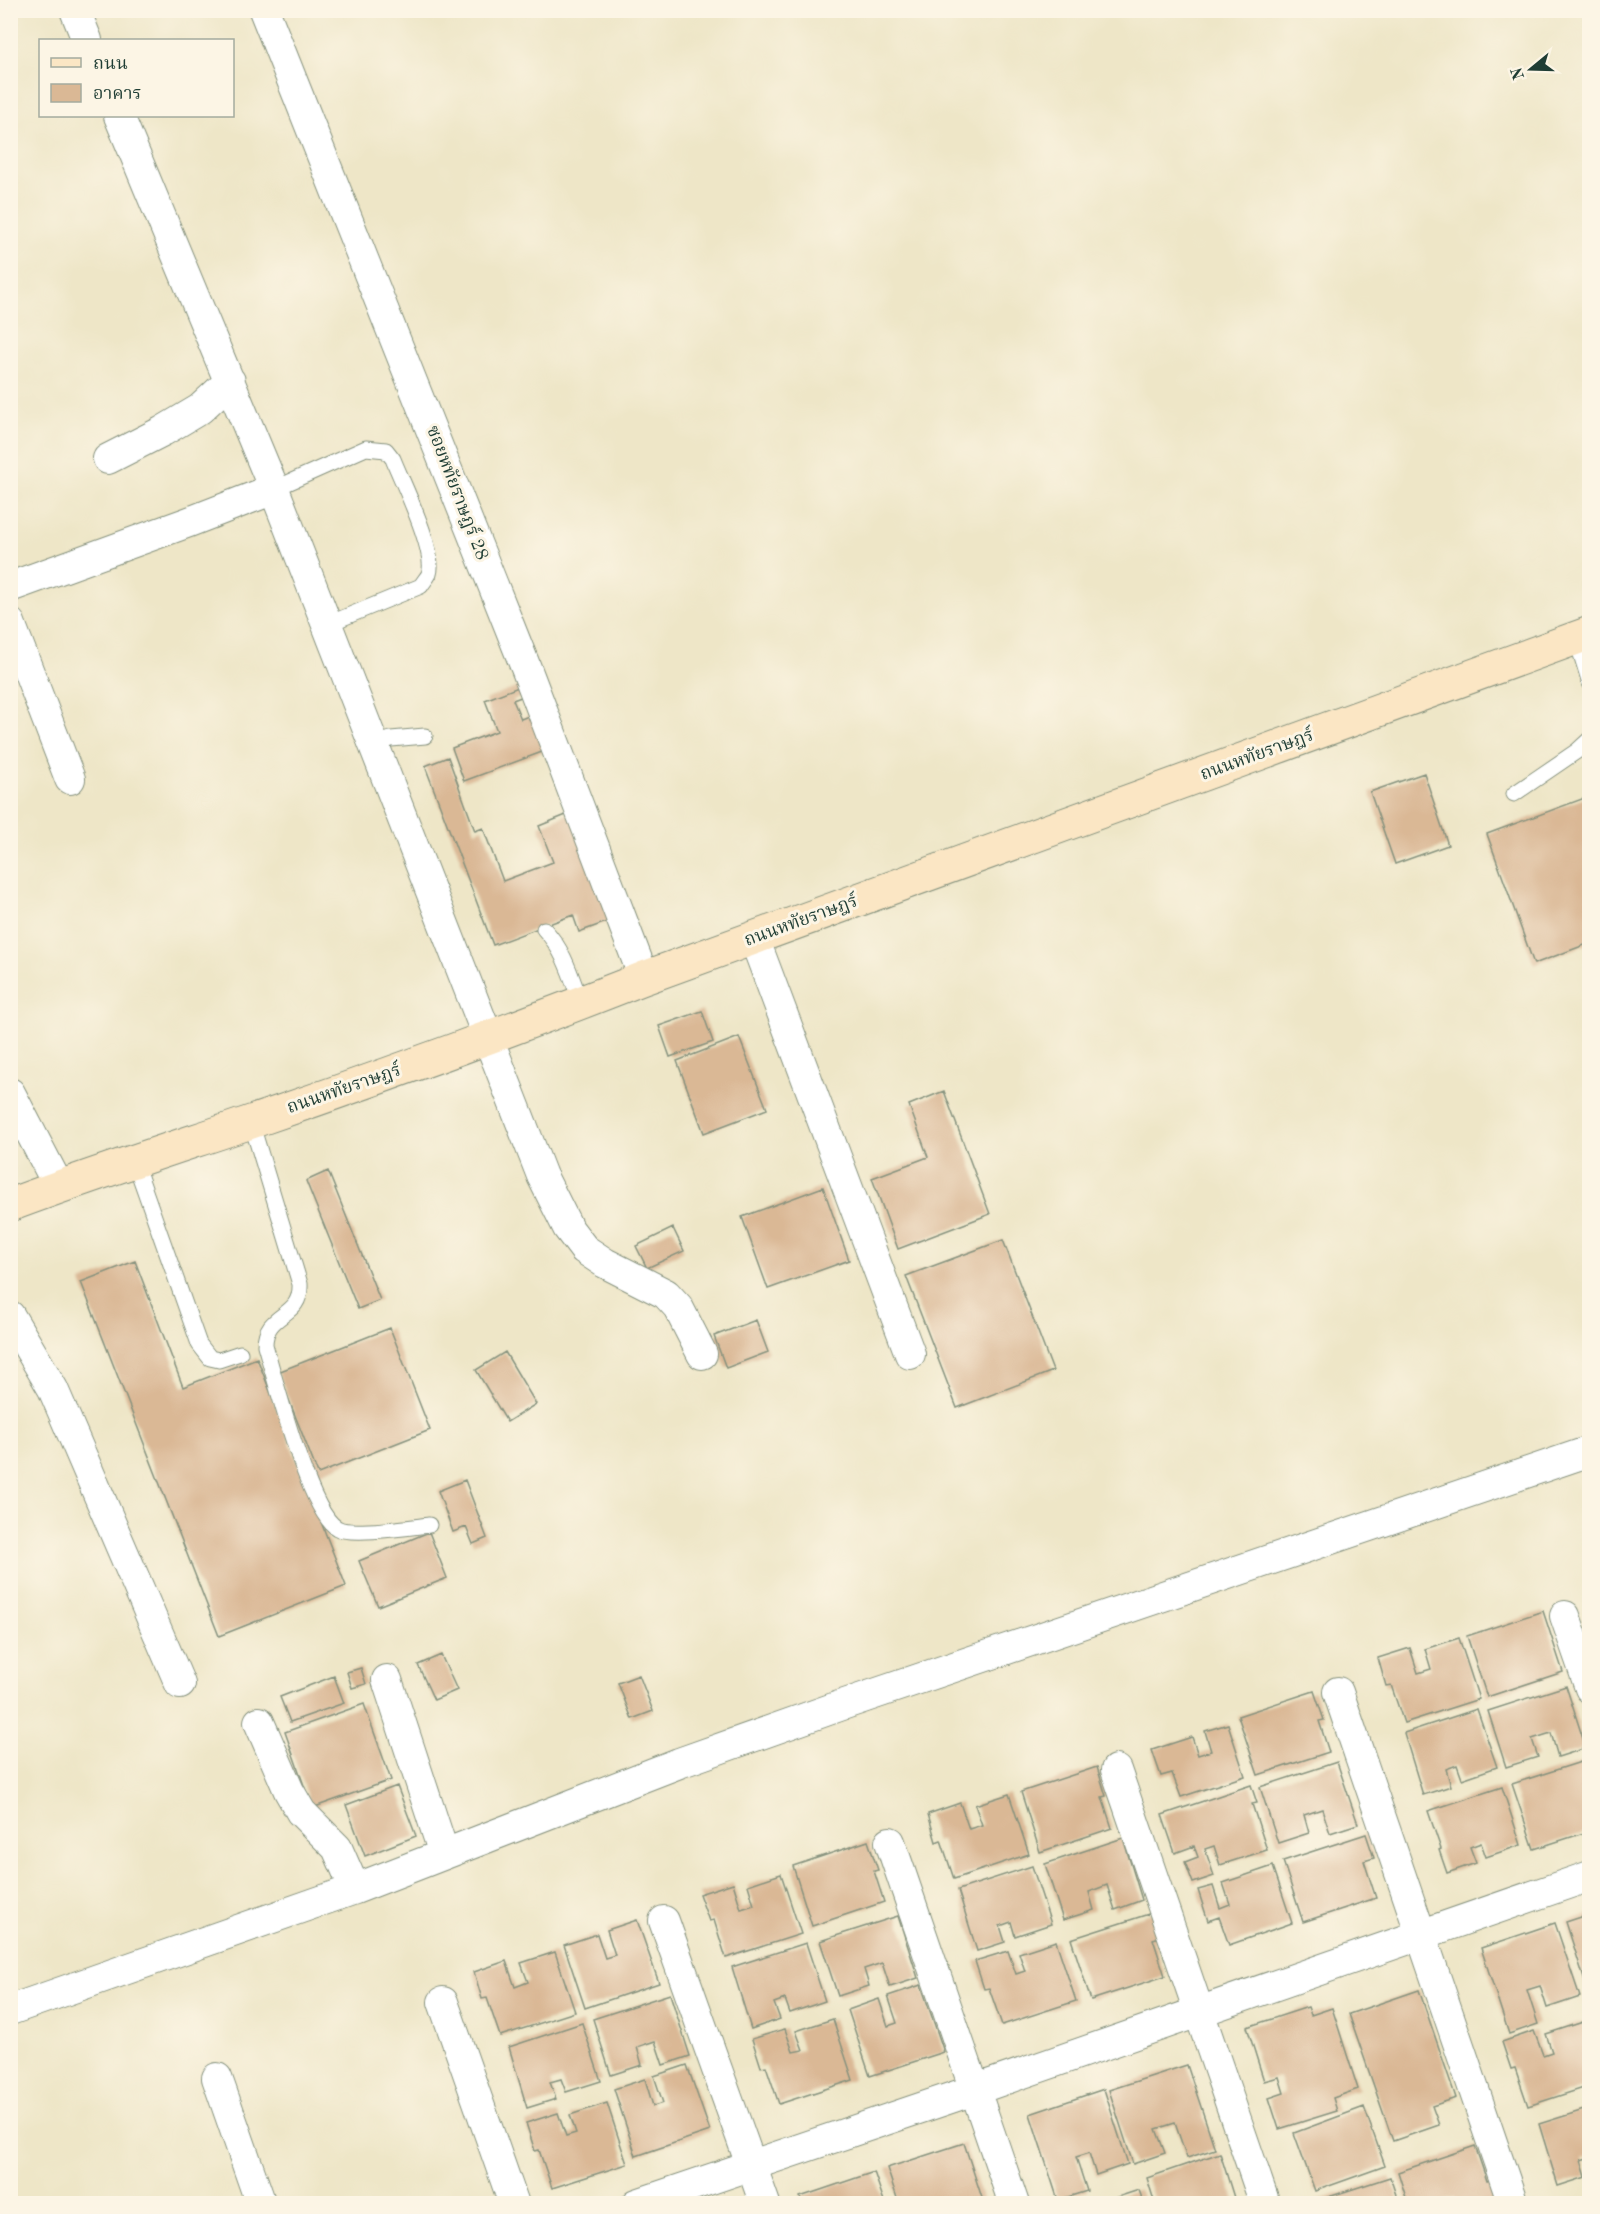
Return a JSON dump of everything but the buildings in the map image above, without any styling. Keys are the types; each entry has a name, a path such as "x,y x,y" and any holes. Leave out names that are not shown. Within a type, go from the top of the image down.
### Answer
{"main road":[{"name":"ถนนหทัยราษฎร์","path":"10,1205 489,1038 644,978 1583,636"}],"street":[{"path":"75,10 87,39"},
{"name":"ซอยหทัยราษฎร์ 28","path":"264,10 500,602 644,978"},
{"path":"119,117 230,381 328,624 542,1176 568,1228 584,1249 605,1263 666,1294 678,1306 702,1354"},
{"path":"108,459 200,409 230,381"},
{"path":"10,587 274,489"},
{"path":"10,623 70,779"},
{"path":"754,939 910,1354"},
{"path":"10,1093 59,1187"},
{"path":"10,1316 52,1389 180,1684"},
{"path":"10,2010 355,1889 679,1763 845,1704 1590,1450"},
{"path":"1564,1616 1590,1688"},
{"path":"387,1680 444,1854"},
{"path":"1338,1692 1510,2198"},
{"path":"259,1722 289,1791 301,1812 337,1848 355,1889"},
{"path":"1116,1770 1265,2204"},
{"path":"890,1842 1014,2204"},
{"path":"637,2204 974,2090 1590,1876"},
{"path":"664,1921 765,2204"},
{"path":"443,2002 514,2204"},
{"path":"217,2078 261,2204"}],"lane":[{"path":"274,489 366,448 386,450 393,459 425,538 430,561 429,574 421,586 328,624"},
{"path":"1583,636 1590,683"},
{"path":"375,744 390,739 425,736"},
{"path":"1514,794 1577,752 1590,739"},
{"path":"544,929 556,942 564,956 581,1003"},
{"path":"251,1122 300,1284 300,1296 296,1304 269,1326 265,1335 265,1345 309,1485 326,1519 339,1530 360,1531 429,1525"},
{"path":"134,1160 199,1344 210,1358 219,1360 240,1353"}]}
